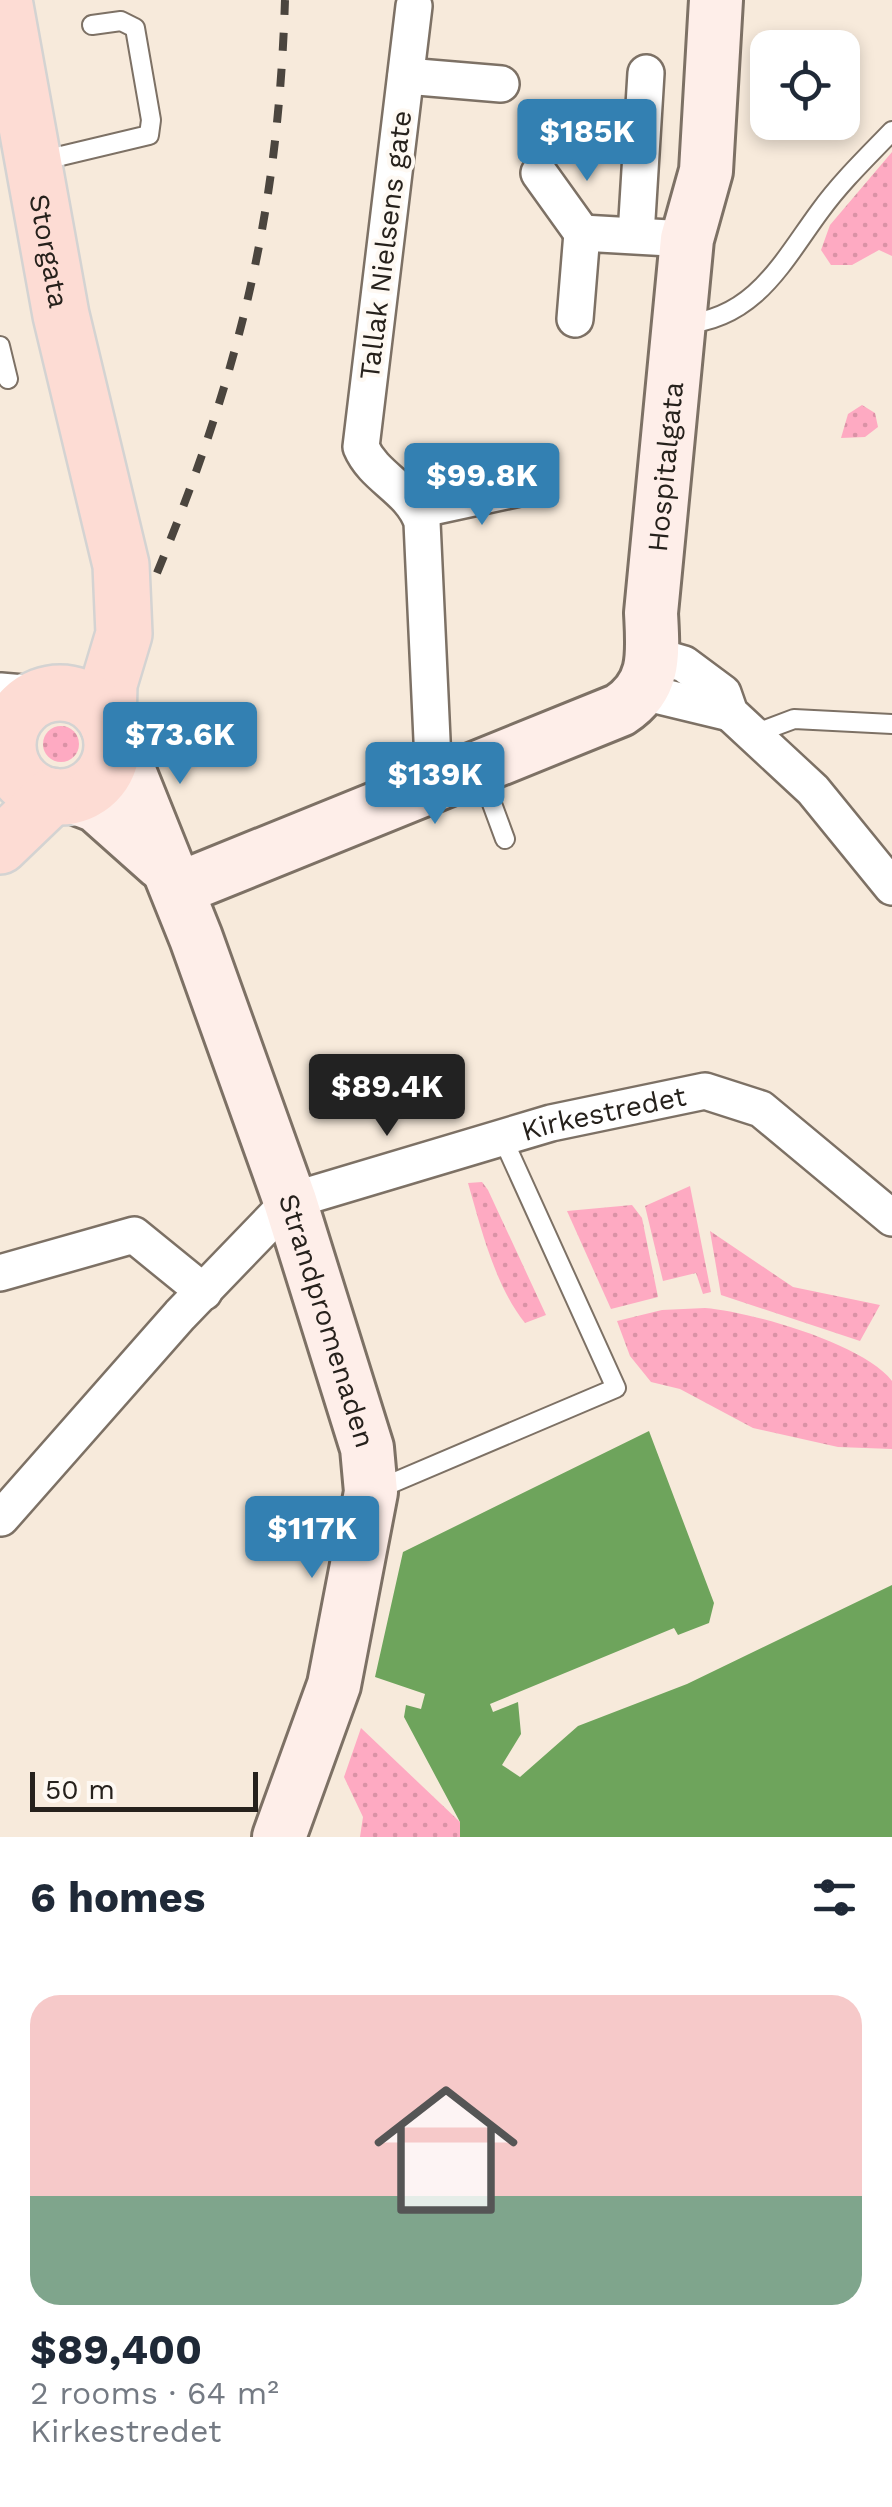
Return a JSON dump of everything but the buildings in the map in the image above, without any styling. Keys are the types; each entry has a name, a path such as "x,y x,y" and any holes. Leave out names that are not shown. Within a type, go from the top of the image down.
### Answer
{"main road":[{"name":"Hospitalgata","path":"648,674 687,239 682,171 694,0"},
{"name":"Hospitalgata","path":"687,239 706,170 716,0"},
{"name":"Storgata","path":"4,12 35,162 60,315 120,565 124,634 110,684 110,734"},
{"name":"Storgata","path":"0,846 25,746 94,625 105,502"},
{"path":"174,880 620,710 648,674"},
{"path":"86,699 110,734 102,776 88,788 25,746 86,699"},
{"name":"Strandpromenaden","path":"110,734 174,880 290,1202 363,1465 334,1685 279,1837"},
{"name":"Strandpromenaden","path":"25,746 174,880"}],"street":[{"name":"Tallak Nielsens gate","path":"414,6 360,447 366,459 418,510"},
{"path":"636,235 646,73"},
{"name":"Tallak Nielsens gate","path":"406,76 501,84"},
{"path":"539,173 582,233 575,319"},
{"path":"582,233 687,239"},
{"path":"456,775 418,510 529,486"},
{"path":"648,674 742,724 812,790 892,887"},
{"name":"Kirkestredet","path":"0,1518 290,1202 503,1139 686,1093 730,1096 761,1109 892,1218"},
{"path":"0,1272 134,1235 204,1292"}],"lane":[{"path":"35,162 149,135 151,120 135,28 120,21 92,25"},
{"path":"679,324 727,314 755,296 784,266 845,179 892,131"},
{"path":"0,346 8,379"},
{"path":"742,724 794,719 892,724"},
{"path":"456,775 505,838"},
{"path":"363,1465 616,1388 503,1139"}],"shaded area":[{"path":"892,152 892,256 879,250 852,265 831,265 821,250 830,225"},
{"path":"862,405 875,413 878,427 865,437 841,438 848,414"},
{"path":"61,726 74,731 79,744 74,757 61,762 48,757 43,744 48,731"},
{"path":"482,1182 546,1315 525,1323 505,1292 468,1183"},
{"path":"690,1186 711,1292 703,1294 696,1273 663,1281 645,1206"},
{"path":"632,1205 642,1218 658,1297 611,1309 567,1211"},
{"path":"710,1231 793,1287 880,1305 860,1341 721,1295"},
{"path":"705,1308 806,1332 878,1367 892,1381 892,1449 838,1447 753,1428 680,1389 651,1382 630,1356 617,1321 662,1310"},
{"path":"649,1431 714,1603 709,1623 678,1635 674,1628 490,1704 493,1712 518,1702 521,1734 502,1765 520,1777 578,1726 687,1684 892,1585 892,1837 460,1837 460,1822 404,1717 406,1705 421,1709 425,1694 375,1677 403,1552"},
{"path":"361,1728 460,1822 460,1837 360,1837 363,1817 344,1777"}],"railway":[{"path":"157,573 211,430 249,293 274,153 285,0"}]}
